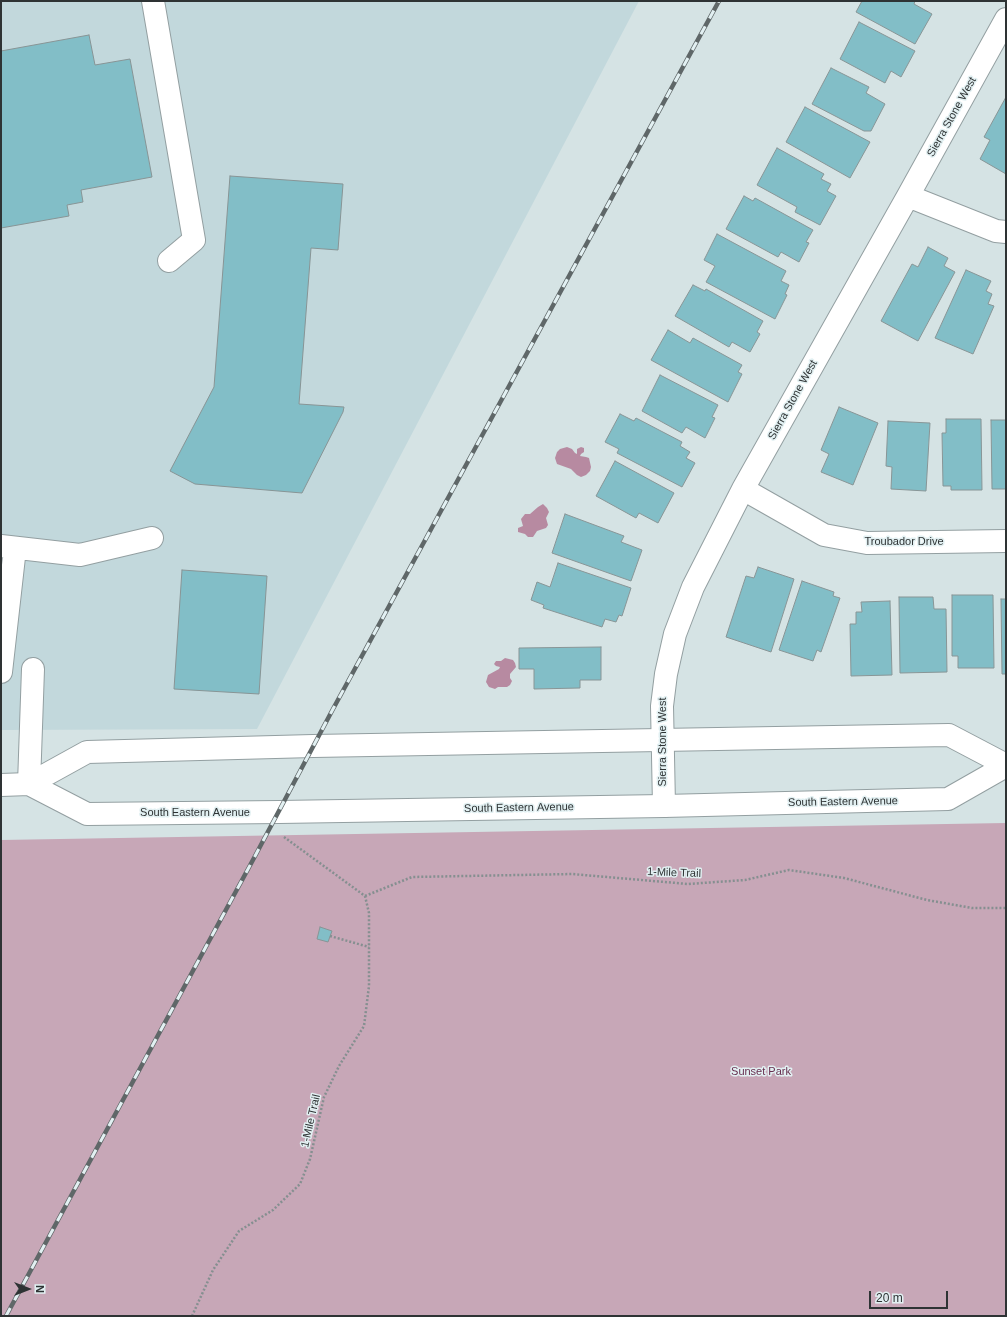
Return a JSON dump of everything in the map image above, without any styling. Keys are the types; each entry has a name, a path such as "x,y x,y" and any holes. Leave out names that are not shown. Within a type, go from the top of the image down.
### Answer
{"main road":[{"path":"152,1 194,240 169,261"},
{"name":"Sierra Stone West","path":"664,806 662,706 666,674 675,634 693,587 743,490 1006,19"},
{"path":"908,196 996,231 1006,232"},
{"name":"Troubador Drive","path":"743,490 824,535 866,543 1006,541"},
{"path":"1,672 8,547 80,554 152,538"},
{"path":"29,784 33,669"},
{"name":"South Eastern Avenue","path":"1,785 29,784 87,752 321,746 949,735 1006,765"},
{"name":"South Eastern Avenue","path":"29,784 87,814 664,806 948,799 1006,765"}],"path":[{"path":"283,837 365,896"},
{"name":"1-Mile Trail","path":"192,1316 213,1270 240,1231 272,1210 300,1184 310,1159 324,1097 339,1066 364,1026 369,986 369,913 365,896 412,877 572,874 688,884 745,880 789,870 844,878 927,900 972,908 1006,908"},
{"path":"330,936 369,948"}],"shaded area":[{"path":"1,1 639,1 257,729 1,730"},
{"path":"567,447 572,449 577,454 577,449 581,447 584,448 584,452 580,456 589,458 591,467 590,471 586,475 581,477 571,469 557,464 555,458 557,452 560,449"},
{"path":"543,504 549,512 546,518 548,525 546,528 537,531 533,537 528,537 525,534 518,532 518,528 523,526 521,519 525,514 530,514"},
{"path":"505,658 513,660 516,667 510,674 512,681 510,685 495,689 489,687 486,682 488,675 500,667 494,664 496,661 501,661"}],"green space":[{"name":"Sunset Park","path":"1006,823 1006,1316 1,1316 1,840"}],"building":[{"path":"862,1 915,1 914,4 932,14 915,44 856,12"},
{"path":"859,22 915,51 901,77 891,71 885,83 840,59"},
{"path":"89,35 95,65 130,59 152,177 81,190 83,202 67,205 69,216 1,228 1,51"},
{"path":"831,68 869,87 866,93 885,104 871,131 864,131 812,104"},
{"path":"1006,97 1006,174 980,159 990,140 984,137"},
{"path":"805,107 870,142 850,178 786,142"},
{"path":"777,148 824,174 821,179 831,184 827,191 836,196 820,225 795,212 797,207 757,185"},
{"path":"230,176 343,184 338,250 311,248 299,404 344,407 343,412 302,493 195,484 170,471 214,387"},
{"path":"744,196 753,201 755,198 813,230 806,242 809,243 799,262 781,252 778,257 726,229"},
{"path":"717,234 786,271 781,281 789,285 785,294 787,295 775,319 706,282 715,266 704,260"},
{"path":"928,247 948,258 944,266 955,272 918,341 881,321 912,264 918,267"},
{"path":"966,270 991,281 986,291 992,294 988,304 994,306 973,354 935,338"},
{"path":"693,285 705,291 706,289 763,321 757,332 760,334 750,352 732,342 729,347 675,316"},
{"path":"668,330 690,343 693,338 742,365 738,372 742,374 728,402 651,360"},
{"path":"660,375 718,405 712,417 715,418 705,438 686,427 682,433 642,411"},
{"path":"839,407 878,423 853,485 821,472 829,454 821,450"},
{"path":"620,414 634,421 636,418 682,442 680,446 690,452 686,458 695,463 682,487 617,453 619,449 605,442"},
{"path":"946,419 981,419 982,490 951,490 951,486 943,486 942,433 946,433"},
{"path":"991,420 1006,420 1006,489 992,489"},
{"path":"888,421 930,423 926,491 891,489 892,467 886,466"},
{"path":"615,461 674,493 658,523 639,513 636,518 596,496"},
{"path":"565,514 624,536 621,542 642,550 631,581 552,553"},
{"path":"558,563 631,588 622,616 619,615 616,622 605,619 602,627 543,608 544,605 531,600 537,582 550,587"},
{"path":"758,567 794,579 771,652 726,637 746,576 754,578"},
{"path":"182,570 267,576 259,694 174,689"},
{"path":"802,581 834,592 833,596 840,598 821,652 817,650 813,661 779,650"},
{"path":"952,595 993,595 994,668 958,668 958,656 952,656"},
{"path":"899,597 933,597 934,609 946,609 947,672 900,673"},
{"path":"1001,599 1006,599 1006,674 1002,674"},
{"path":"890,601 892,675 851,676 850,624 856,624 856,612 862,612 861,602"},
{"path":"601,647 601,680 580,680 580,688 534,689 534,669 519,669 519,648"},
{"path":"320,927 332,931 328,942 317,939"}],"railway":[{"path":"6,1316 333,709 719,1"}]}
